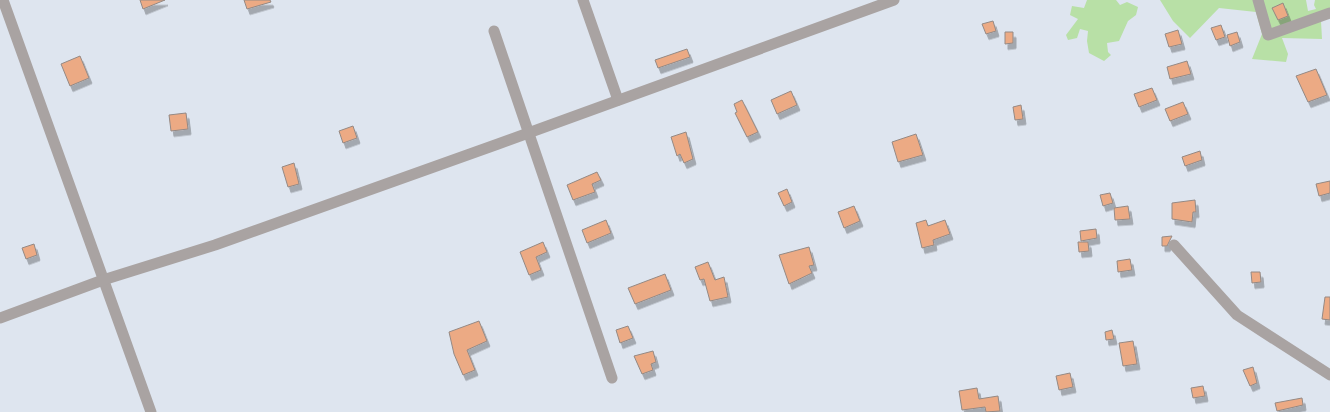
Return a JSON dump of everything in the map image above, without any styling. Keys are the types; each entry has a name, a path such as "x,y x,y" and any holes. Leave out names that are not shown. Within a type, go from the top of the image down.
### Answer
{"street":[{"path":"3,0 151,412"},
{"path":"583,0 618,100"},
{"path":"0,318 103,280 215,245 528,134 894,0"},
{"path":"1258,0 1268,35 1330,13"},
{"path":"494,30 612,378"},
{"path":"1174,245 1237,315 1330,375"}],"green space":[{"path":"1087,0 1116,0 1120,5 1127,2 1138,7 1136,15 1128,21 1119,41 1107,43 1108,52 1111,55 1104,61 1089,53 1088,31 1080,29 1077,38 1068,40 1066,35 1078,19 1070,15 1072,6 1084,8"},
{"path":"1160,0 1306,0 1308,11 1316,9 1314,5 1315,0 1330,0 1330,18 1321,21 1322,39 1282,38 1288,54 1286,62 1252,59 1262,34 1256,12 1219,8 1190,38 1173,21"}],"building":[{"path":"140,0 165,0 143,9"},
{"path":"244,0 270,0 271,2 247,9"},
{"path":"1283,3 1288,16 1278,20 1272,8"},
{"path":"993,21 996,31 986,34 982,24"},
{"path":"1221,25 1225,37 1216,40 1211,28"},
{"path":"1178,30 1182,44 1169,47 1165,34"},
{"path":"1005,32 1013,32 1013,43 1005,44"},
{"path":"1237,32 1240,42 1230,46 1227,35"},
{"path":"687,49 690,57 658,68 655,60"},
{"path":"80,56 89,78 70,86 61,64"},
{"path":"1187,61 1191,74 1170,79 1167,67"},
{"path":"1316,69 1327,95 1308,102 1296,76"},
{"path":"1152,88 1157,100 1139,107 1134,94"},
{"path":"791,91 797,105 777,114 771,100"},
{"path":"742,100 758,132 747,137 735,113 737,112 734,104"},
{"path":"1183,102 1188,114 1170,121 1165,109"},
{"path":"1021,105 1023,119 1015,120 1013,107"},
{"path":"186,113 188,129 171,131 169,115"},
{"path":"353,126 357,138 343,143 339,131"},
{"path":"686,132 693,159 684,163 680,154 677,156 671,137"},
{"path":"916,134 923,155 898,162 892,142"},
{"path":"1200,151 1202,160 1185,166 1182,157"},
{"path":"294,163 299,184 288,187 282,167"},
{"path":"597,172 601,180 592,184 595,192 573,200 567,185"},
{"path":"1330,181 1330,193 1319,196 1316,184"},
{"path":"787,189 792,202 784,206 778,193"},
{"path":"1110,193 1113,203 1103,206 1100,195"},
{"path":"1195,200 1196,212 1193,212 1192,222 1172,219 1172,203"},
{"path":"854,206 860,221 844,228 838,212"},
{"path":"1128,206 1130,219 1115,220 1114,208"},
{"path":"606,220 611,233 587,243 582,230"},
{"path":"926,220 928,226 945,220 950,234 933,240 934,245 922,248 916,223"},
{"path":"1096,229 1097,238 1081,241 1080,231"},
{"path":"1172,236 1167,246 1162,246 1162,237"},
{"path":"543,242 547,252 536,257 541,270 529,275 520,252"},
{"path":"1078,242 1088,242 1089,251 1079,252"},
{"path":"34,244 37,255 26,259 22,248"},
{"path":"809,247 814,265 809,266 812,273 789,284 779,255"},
{"path":"1130,259 1132,270 1118,272 1117,261"},
{"path":"708,262 715,280 724,277 728,297 710,301 704,279 700,280 695,267"},
{"path":"1251,272 1260,272 1261,282 1252,283"},
{"path":"665,274 671,290 635,304 628,288"},
{"path":"1325,297 1330,297 1330,320 1322,319"},
{"path":"479,321 487,341 467,350 475,370 463,375 454,354 449,332"},
{"path":"628,326 633,338 620,343 616,330"},
{"path":"1112,330 1114,339 1106,340 1105,332"},
{"path":"1133,341 1137,364 1123,366 1119,343"},
{"path":"653,351 656,362 651,364 653,370 642,374 634,356"},
{"path":"1253,367 1257,383 1250,386 1243,370"},
{"path":"1070,373 1073,387 1059,390 1056,376"},
{"path":"1203,386 1205,396 1193,398 1191,388"},
{"path":"977,388 979,399 998,396 1000,411 986,412 985,407 962,410 959,391"},
{"path":"1302,398 1303,405 1277,411 1275,403"}]}
